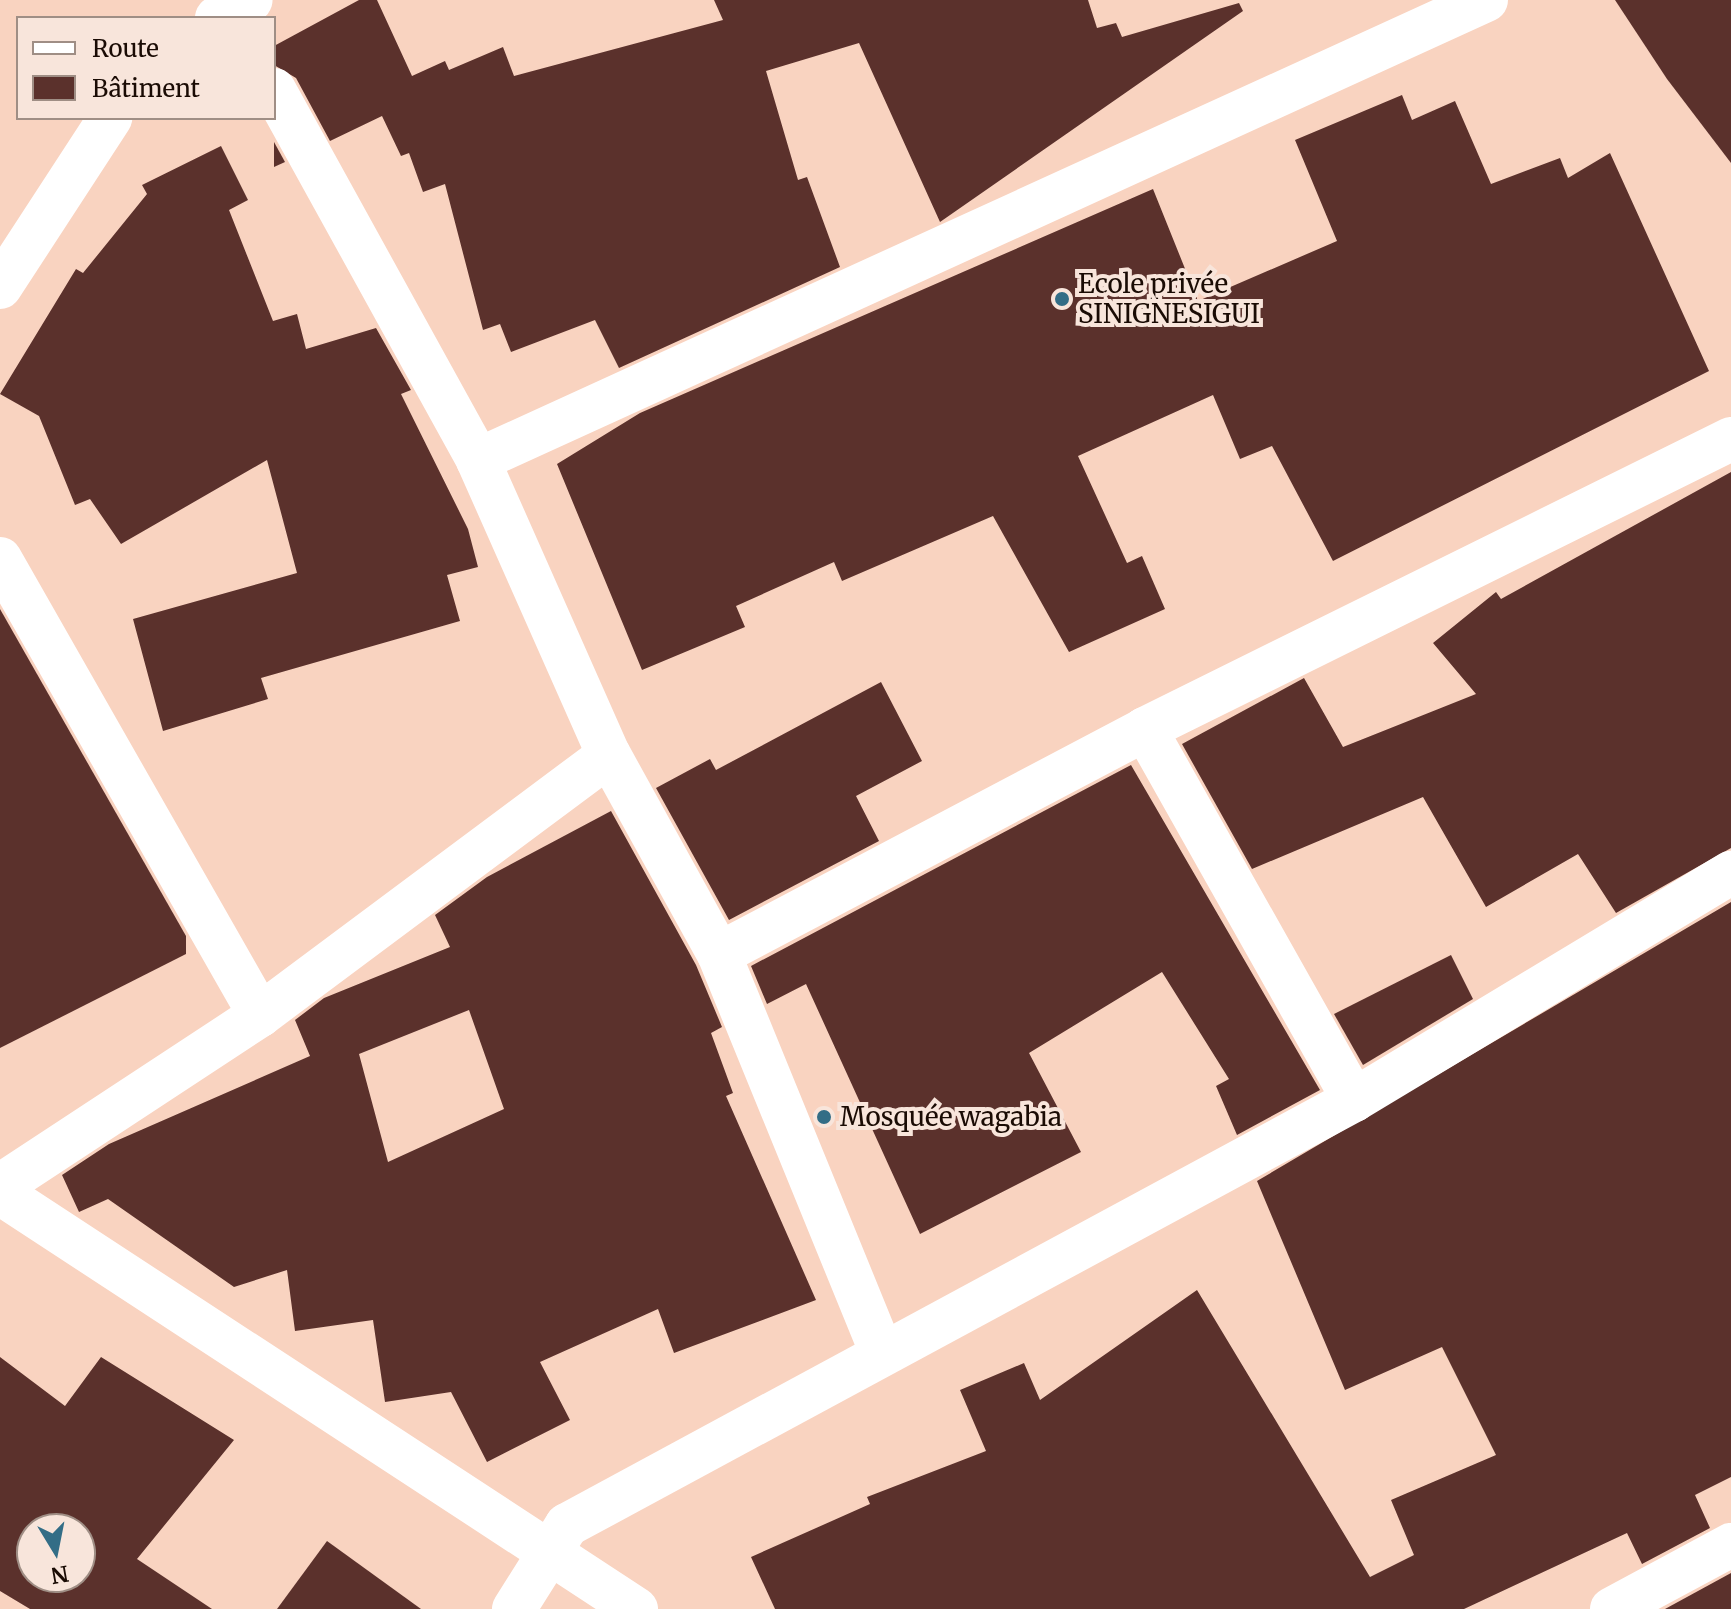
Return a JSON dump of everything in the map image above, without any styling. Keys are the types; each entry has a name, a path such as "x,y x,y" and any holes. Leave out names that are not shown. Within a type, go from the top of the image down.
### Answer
{"street":[{"path":"478,460 1486,0"},
{"path":"276,94 478,460 609,755 719,954 881,1351"},
{"path":"0,287 109,120"},
{"path":"719,954 1145,729 1731,439"},
{"path":"0,559 260,1015"},
{"path":"1145,729 1354,1100"},
{"path":"0,1186 260,1015 609,755"},
{"path":"514,1609 567,1525 881,1351 1354,1100 1731,873"},
{"path":"0,1193 636,1609"},
{"path":"1612,1609 1731,1545"}],"building":[{"path":"359,0 377,0 412,76 445,61 449,70 503,47 514,76 723,20 714,0 1088,0 1097,28 1116,23 1122,37 1239,3 1243,11 940,222 859,43 766,71 798,180 807,177 840,267 619,368 595,320 511,352 500,324 483,330 445,184 423,192 409,153 401,156 382,116 330,141 296,78 276,66 276,45"},
{"path":"1615,0 1731,0 1731,163 1667,79"},
{"path":"1402,95 1412,120 1455,101 1491,184 1560,158 1568,178 1610,153 1709,371 1333,561 1272,446 1240,459 1213,395 1078,456 1127,563 1142,556 1165,609 1069,652 993,516 842,581 834,562 736,606 745,627 642,670 557,464 640,413 1153,189 1198,301 1337,241 1295,140"},
{"path":"274,142 285,162 274,167"},
{"path":"221,146 248,200 229,210 273,321 297,314 306,349 376,328 411,390 401,394 468,529 478,567 447,575 460,621 261,678 268,699 163,731 133,619 297,573 267,460 121,544 90,499 75,505 39,416 0,394 76,269 83,273 147,194 142,185"},
{"path":"1731,472 1731,848 1616,913 1578,854 1486,907 1423,797 1252,869 1182,744 1304,678 1343,747 1476,694 1433,643 1496,592 1501,599"},
{"path":"0,609 186,936 186,954 0,1048"},
{"path":"881,682 922,761 856,796 879,841 729,920 656,788 710,759 716,770"},
{"path":"1131,765 1320,1090 1237,1135 1216,1086 1229,1079 1162,972 1029,1053 1081,1152 920,1234 806,984 767,1004 751,966"},
{"path":"611,811 696,965 722,1027 711,1033 733,1093 726,1096 816,1300 674,1353 658,1309 540,1362 570,1420 487,1462 451,1392 385,1402 373,1320 295,1331 287,1270 234,1287 108,1199 79,1212 62,1175 109,1144 310,1056 295,1020 324,998 450,947 435,915 487,877","holes":["469,1010 504,1109 388,1162 359,1054"]},
{"path":"1731,902 1731,1477 1695,1495 1710,1528 1642,1564 1627,1533 1464,1609 775,1609 751,1557 870,1504 867,1497 986,1451 960,1390 1024,1363 1040,1400 1197,1290 1370,1577 1414,1555 1391,1500 1496,1455 1442,1347 1345,1390 1257,1181"},
{"path":"1451,955 1473,999 1363,1065 1334,1014"},
{"path":"0,1357 65,1406 101,1357 234,1440 137,1559 212,1609 30,1609 0,1591"},
{"path":"327,1541 421,1609 277,1609"},
{"path":"1731,1573 1731,1609 1665,1609"}],"place":[{"name":"Ecole privée SINIGNESIGUI","path":"1062,299"},
{"name":"Mosquée wagabia","path":"824,1117"}]}
